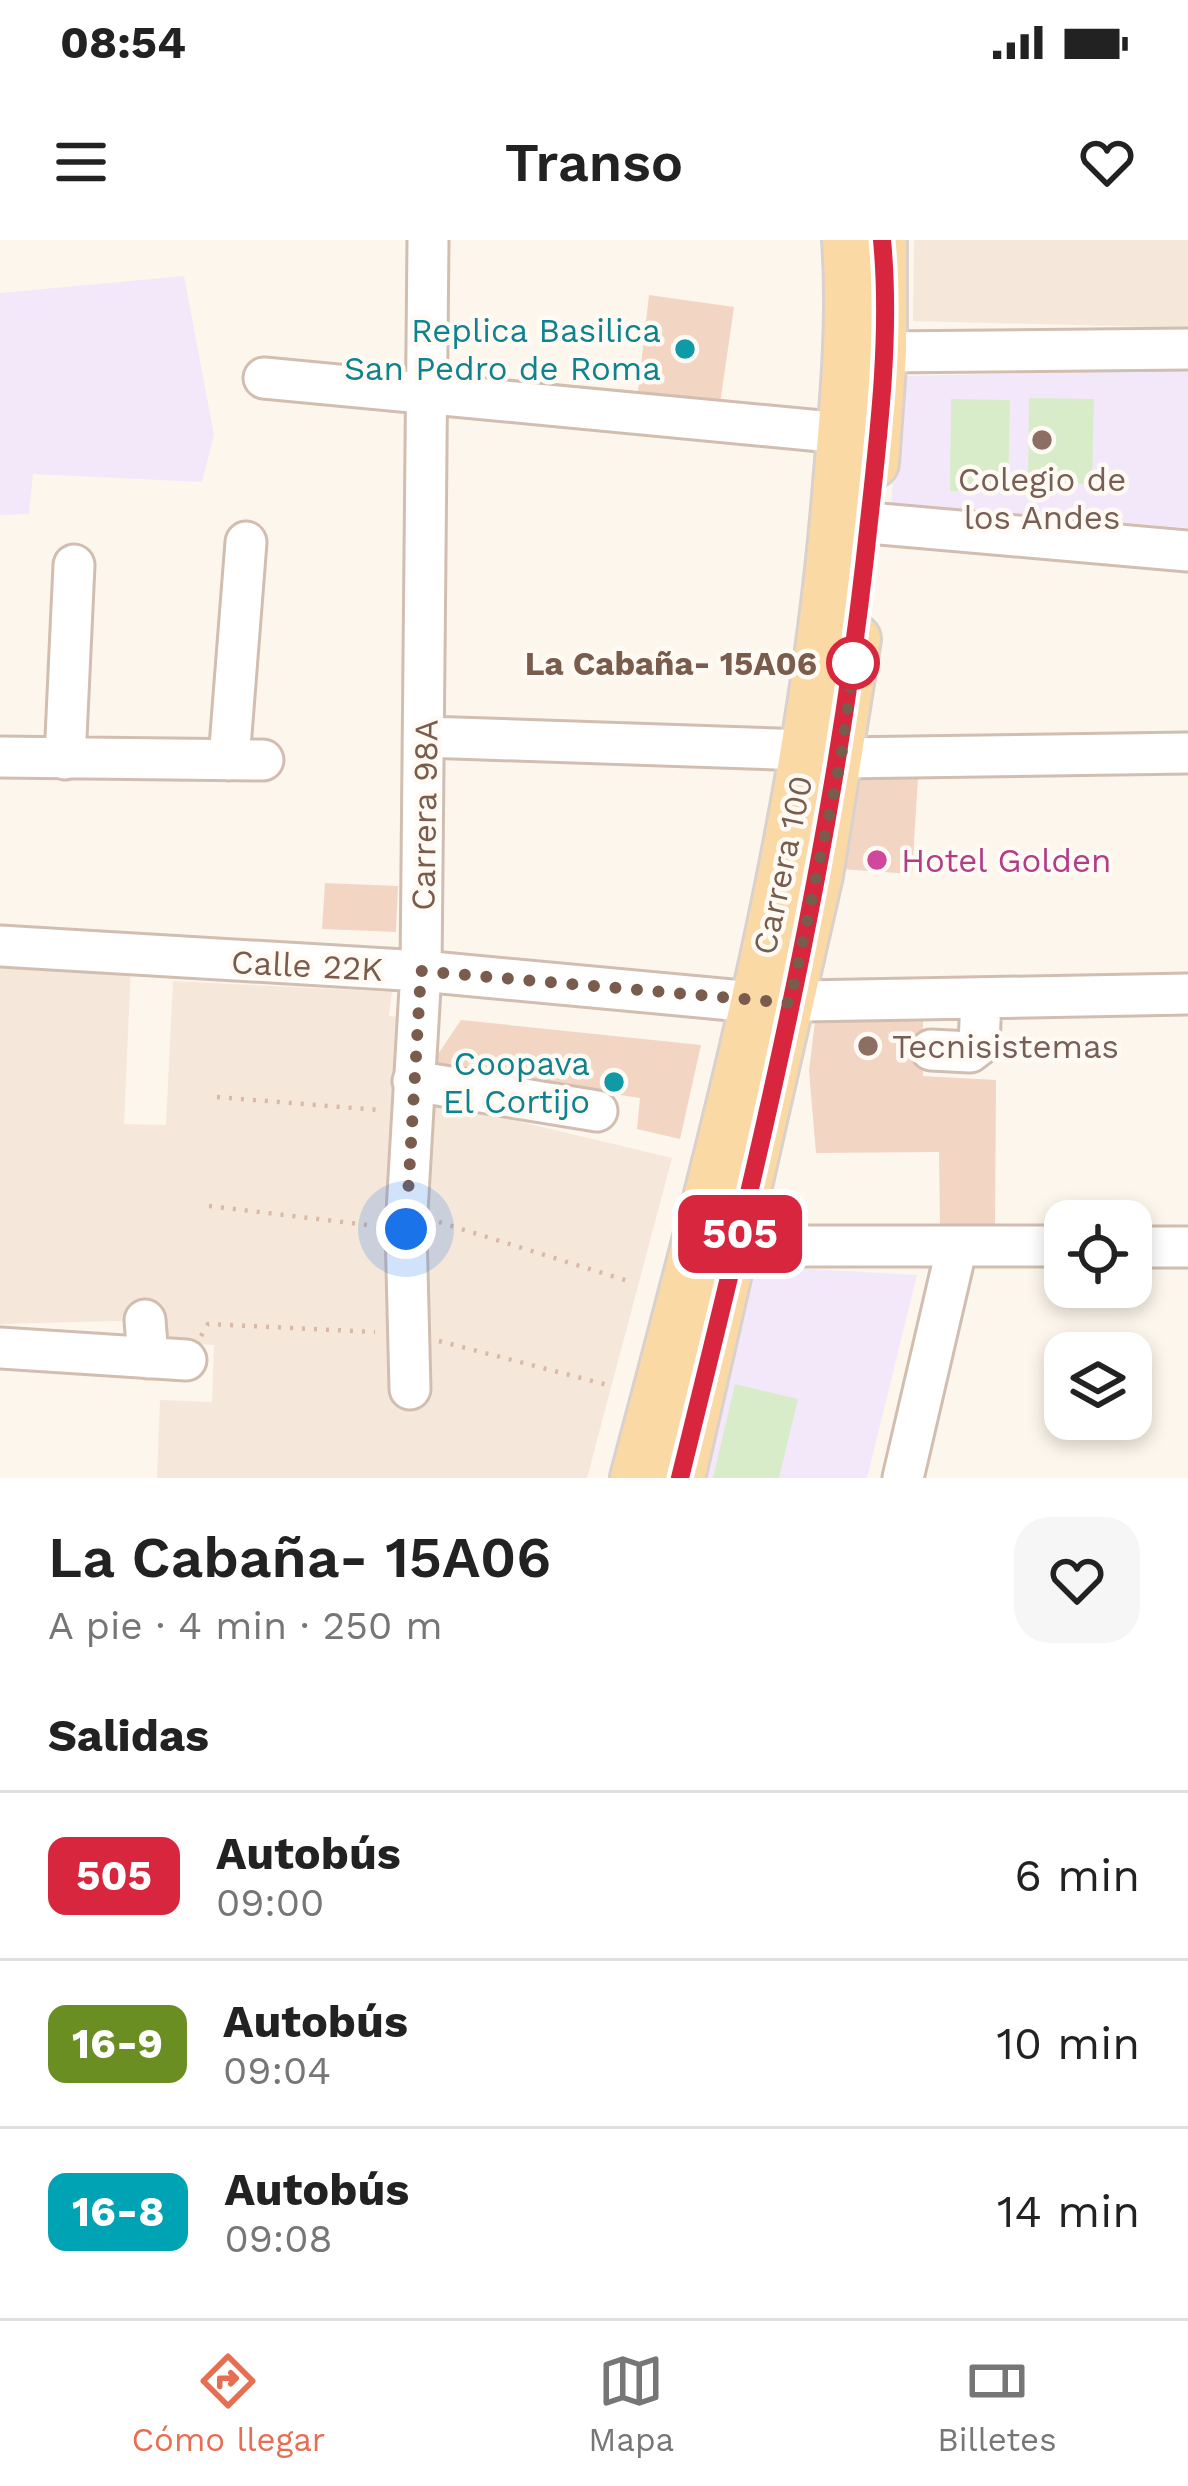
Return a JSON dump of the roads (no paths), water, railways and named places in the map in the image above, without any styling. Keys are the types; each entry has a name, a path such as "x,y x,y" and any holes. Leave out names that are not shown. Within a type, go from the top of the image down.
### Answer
{"main road":[{"name":"Carrera 100","path":"823,754 848,240"},
{"name":"Carrera 100","path":"680,1478 737,1246 771,1002 869,524 882,352 882,240"},
{"name":"Carrera 100","path":"635,1478 712,1189 771,1002"}],"street":[{"name":"Carrera 98A","path":"410,1389 407,1221 421,971 426,737 428,240"},
{"path":"882,352 1188,349"},
{"path":"265,378 842,433"},
{"path":"869,524 1188,551"},
{"path":"0,757 246,760 246,542"},
{"path":"65,759 74,565"},
{"path":"426,737 823,754 1188,753"},
{"name":"Calle 22K","path":"0,946 421,971 771,1002 1188,994"},
{"path":"931,1050 970,1052 979,1046 981,998"},
{"path":"412,1097 597,1112"},
{"path":"737,1246 1044,1246"},
{"path":"903,1478 957,1246"},
{"path":"1152,1246 1188,1247"},
{"path":"0,1348 160,1346"}],"place":[{"name":"Replica Basilica San Pedro de Roma","path":"685,349"},
{"name":"Colegio de los Andes","path":"1042,440"},
{"name":"La Cabaña- 15A06","path":"853,663"},
{"name":"Hotel Golden","path":"877,860"},
{"name":"Tecnisistemas","path":"868,1046"},
{"name":"Coopava El Cortijo","path":"614,1082"}]}
